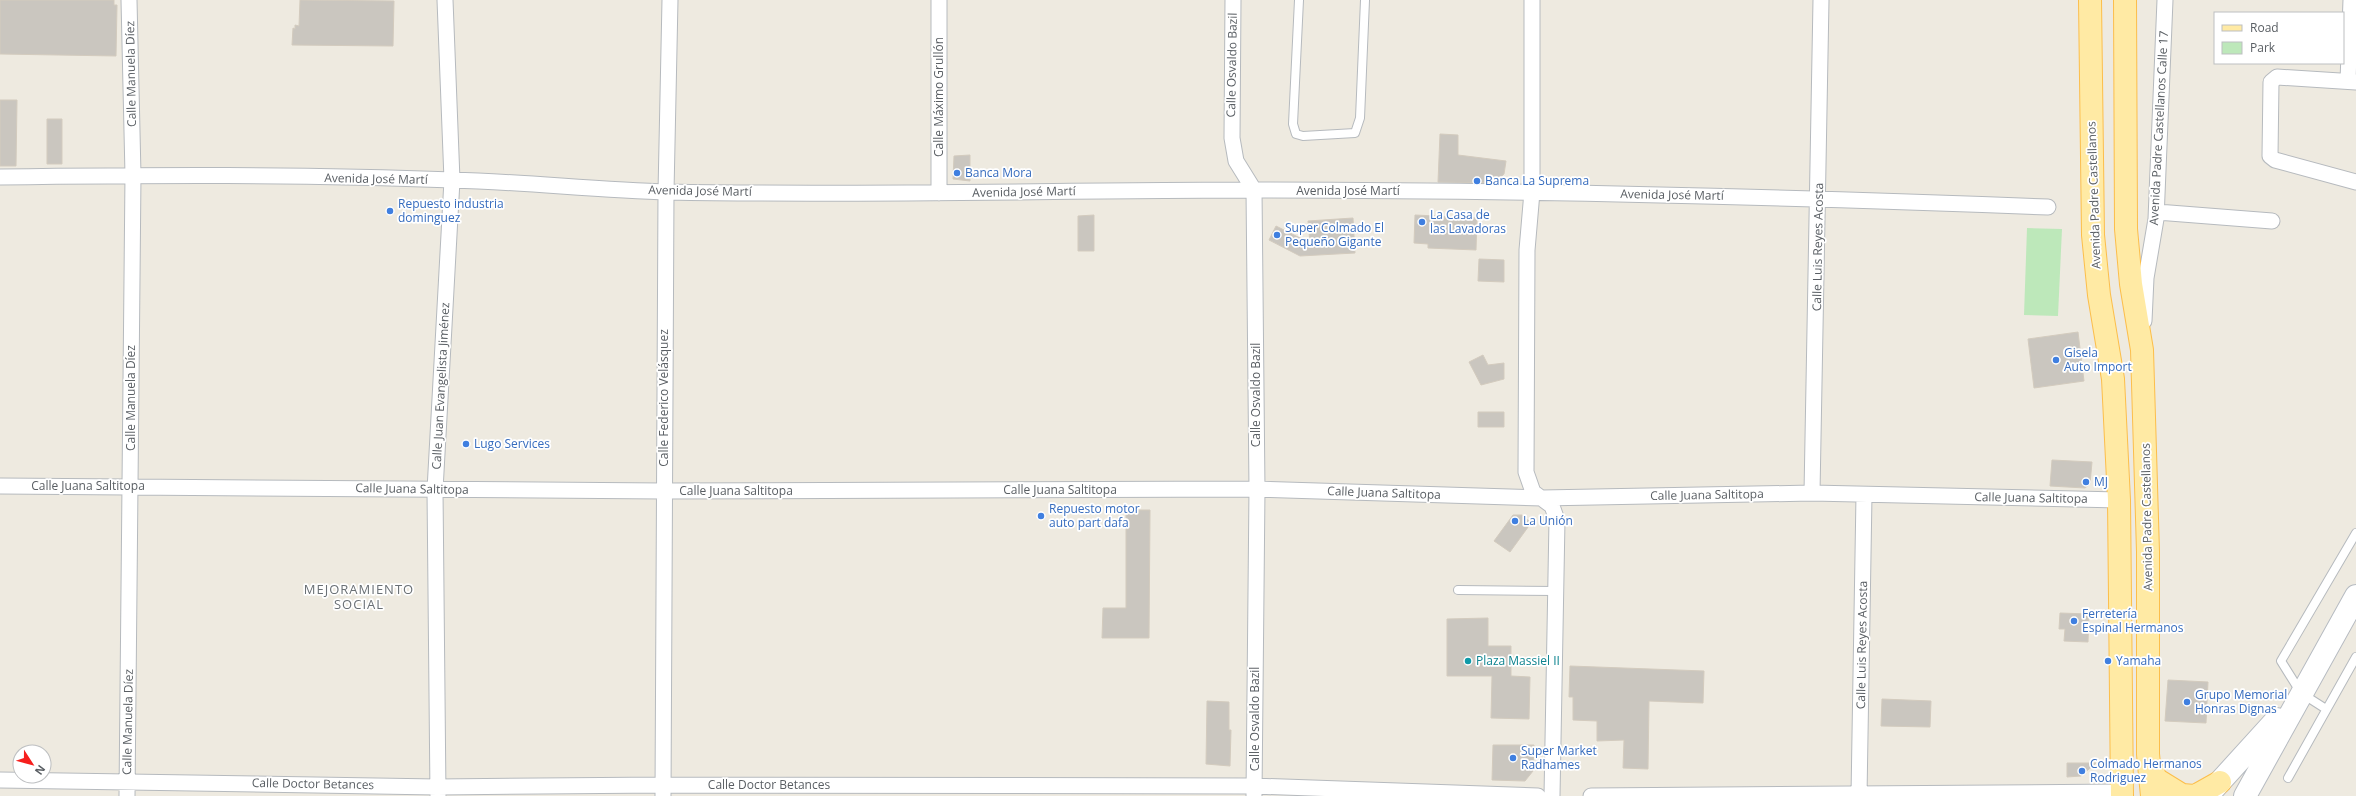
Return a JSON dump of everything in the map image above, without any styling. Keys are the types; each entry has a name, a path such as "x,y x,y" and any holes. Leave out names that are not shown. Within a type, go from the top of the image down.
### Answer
{"main road":[{"name":"Avenida Padre Castellanos","path":"2090,0 2093,235 2099,294 2113,379 2119,500 2122,794"},
{"name":"Avenida Padre Castellanos","path":"2125,0 2126,229 2131,284 2142,350 2148,552 2148,754 2152,796"},
{"path":"2245,796 2356,596"},
{"path":"2148,754 2151,771 2156,779 2182,795 2195,796 2214,789 2301,693"}],"street":[{"name":"Calle Manuela Díez","path":"127,796 133,175 129,0"},
{"name":"Calle Juan Evangelista Jiménez","path":"438,791 435,490 452,180 445,0"},
{"name":"Calle Federico Velásquez","path":"663,790 663,491 666,192 670,0"},
{"name":"Calle Máximo Grullón","path":"939,0 939,193"},
{"name":"Calle Osvaldo Bazil","path":"1233,0 1232,138 1236,161 1254,190 1256,489 1254,791"},
{"path":"1532,0 1532,192 1527,250 1526,472 1533,492 1552,506 1556,512 1552,796"},
{"name":"Calle Luis Reyes Acosta","path":"1812,493 1819,198 1821,0"},
{"name":"Avenida Padre Castellanos Calle 17","path":"2142,350 2146,278 2157,212 2165,0"},
{"path":"2352,0 2352,82 2273,79 2271,82 2270,156 2272,159 2356,182"},
{"name":"Avenida José Martí","path":"0,177 133,175 452,180 666,192 939,193 1254,190 1532,192 1819,198 2048,207"},
{"path":"2157,212 2272,221"},
{"name":"Calle Juana Saltitopa","path":"0,486 663,491 1256,489 1542,498 1812,493 2119,500"},
{"name":"Calle Luis Reyes Acosta","path":"1859,794 1864,495"},
{"name":"Calle Doctor Betances","path":"0,780 127,781 438,791 1254,791 1538,796"},
{"path":"1591,796 2122,794"}],"lane":[{"path":"1299,0 1293,124 1296,134 1302,136 1355,133 1358,127 1365,0"},
{"path":"2326,709 2301,693 2281,661 2356,533"},
{"path":"1458,590 1556,591"},
{"path":"2288,778 2356,657"}],"green space":[{"path":"2027,228 2062,229 2058,316 2024,315"}],"building":[{"path":"0,0 114,0 114,5 117,5 116,56 0,54"},
{"path":"300,0 394,1 393,46 292,45 293,28 295,29 295,25 299,26"},
{"path":"0,100 17,100 16,166 0,166"},
{"path":"47,119 62,119 62,164 47,164"},
{"path":"1440,134 1458,135 1458,155 1506,161 1504,174 1494,183 1438,182"},
{"path":"970,155 970,181 953,179 954,156"},
{"path":"1094,215 1094,251 1078,251 1078,216"},
{"path":"1415,215 1477,218 1476,250 1428,248 1428,244 1414,243"},
{"path":"1353,218 1355,253 1300,256 1269,240 1276,226 1310,243 1308,221"},
{"path":"1479,259 1504,260 1504,282 1478,281"},
{"name":"Gisela Auto Import","path":"2078,332 2084,381 2034,388 2028,339"},
{"path":"1483,355 1488,365 1504,363 1504,379 1481,385 1469,362"},
{"path":"1478,412 1504,412 1504,427 1478,427"},
{"path":"2052,460 2092,462 2090,484 2085,488 2050,486"},
{"path":"1126,510 1150,510 1149,638 1102,638 1103,608 1126,608"},
{"path":"1513,515 1522,515 1531,523 1510,552 1494,541"},
{"name":"Ferretería Espinal Hermanos","path":"2060,613 2089,614 2088,642 2064,641 2065,629 2059,629"},
{"path":"1488,618 1488,646 1511,646 1511,676 1530,677 1529,719 1491,718 1492,676 1447,676 1447,619"},
{"path":"1570,666 1704,671 1703,703 1649,701 1648,769 1623,768 1624,740 1597,741 1597,721 1573,720 1573,697 1569,697"},
{"name":"Grupo Memorial Honras Dignas","path":"2168,680 2208,682 2206,723 2165,721"},
{"path":"1882,699 1931,701 1930,727 1881,726"},
{"path":"1207,701 1229,702 1229,730 1231,730 1230,766 1206,764"},
{"name":"Super Market Radhames","path":"1493,745 1534,745 1533,771 1525,781 1492,780"},
{"path":"2067,763 2096,763 2081,776 2067,777"}],"place":[{"name":"Banca Mora","path":"957,173"},
{"name":"Banca La Suprema","path":"1477,181"},
{"name":"Repuesto industria dominguez","path":"390,211"},
{"name":"La Casa de las Lavadoras","path":"1422,222"},
{"name":"Super Colmado El Pequeño Gigante","path":"1277,235"},
{"name":"Gisela Auto Import","path":"2056,360"},
{"name":"Lugo Services","path":"466,444"},
{"name":"MJ","path":"2086,482"},
{"name":"Repuesto motor auto part dafa","path":"1041,516"},
{"name":"La Unión","path":"1515,521"},
{"name":"Ferretería Espinal Hermanos","path":"2074,621"},
{"name":"Plaza Massiel II","path":"1468,661"},
{"name":"Yamaha","path":"2108,661"},
{"name":"Grupo Memorial Honras Dignas","path":"2187,702"},
{"name":"Super Market Radhames","path":"1513,758"},
{"name":"Colmado Hermanos Rodriguez","path":"2082,771"}],"district":[{"name":"MEJORAMIENTO SOCIAL","path":"359,596"}]}
